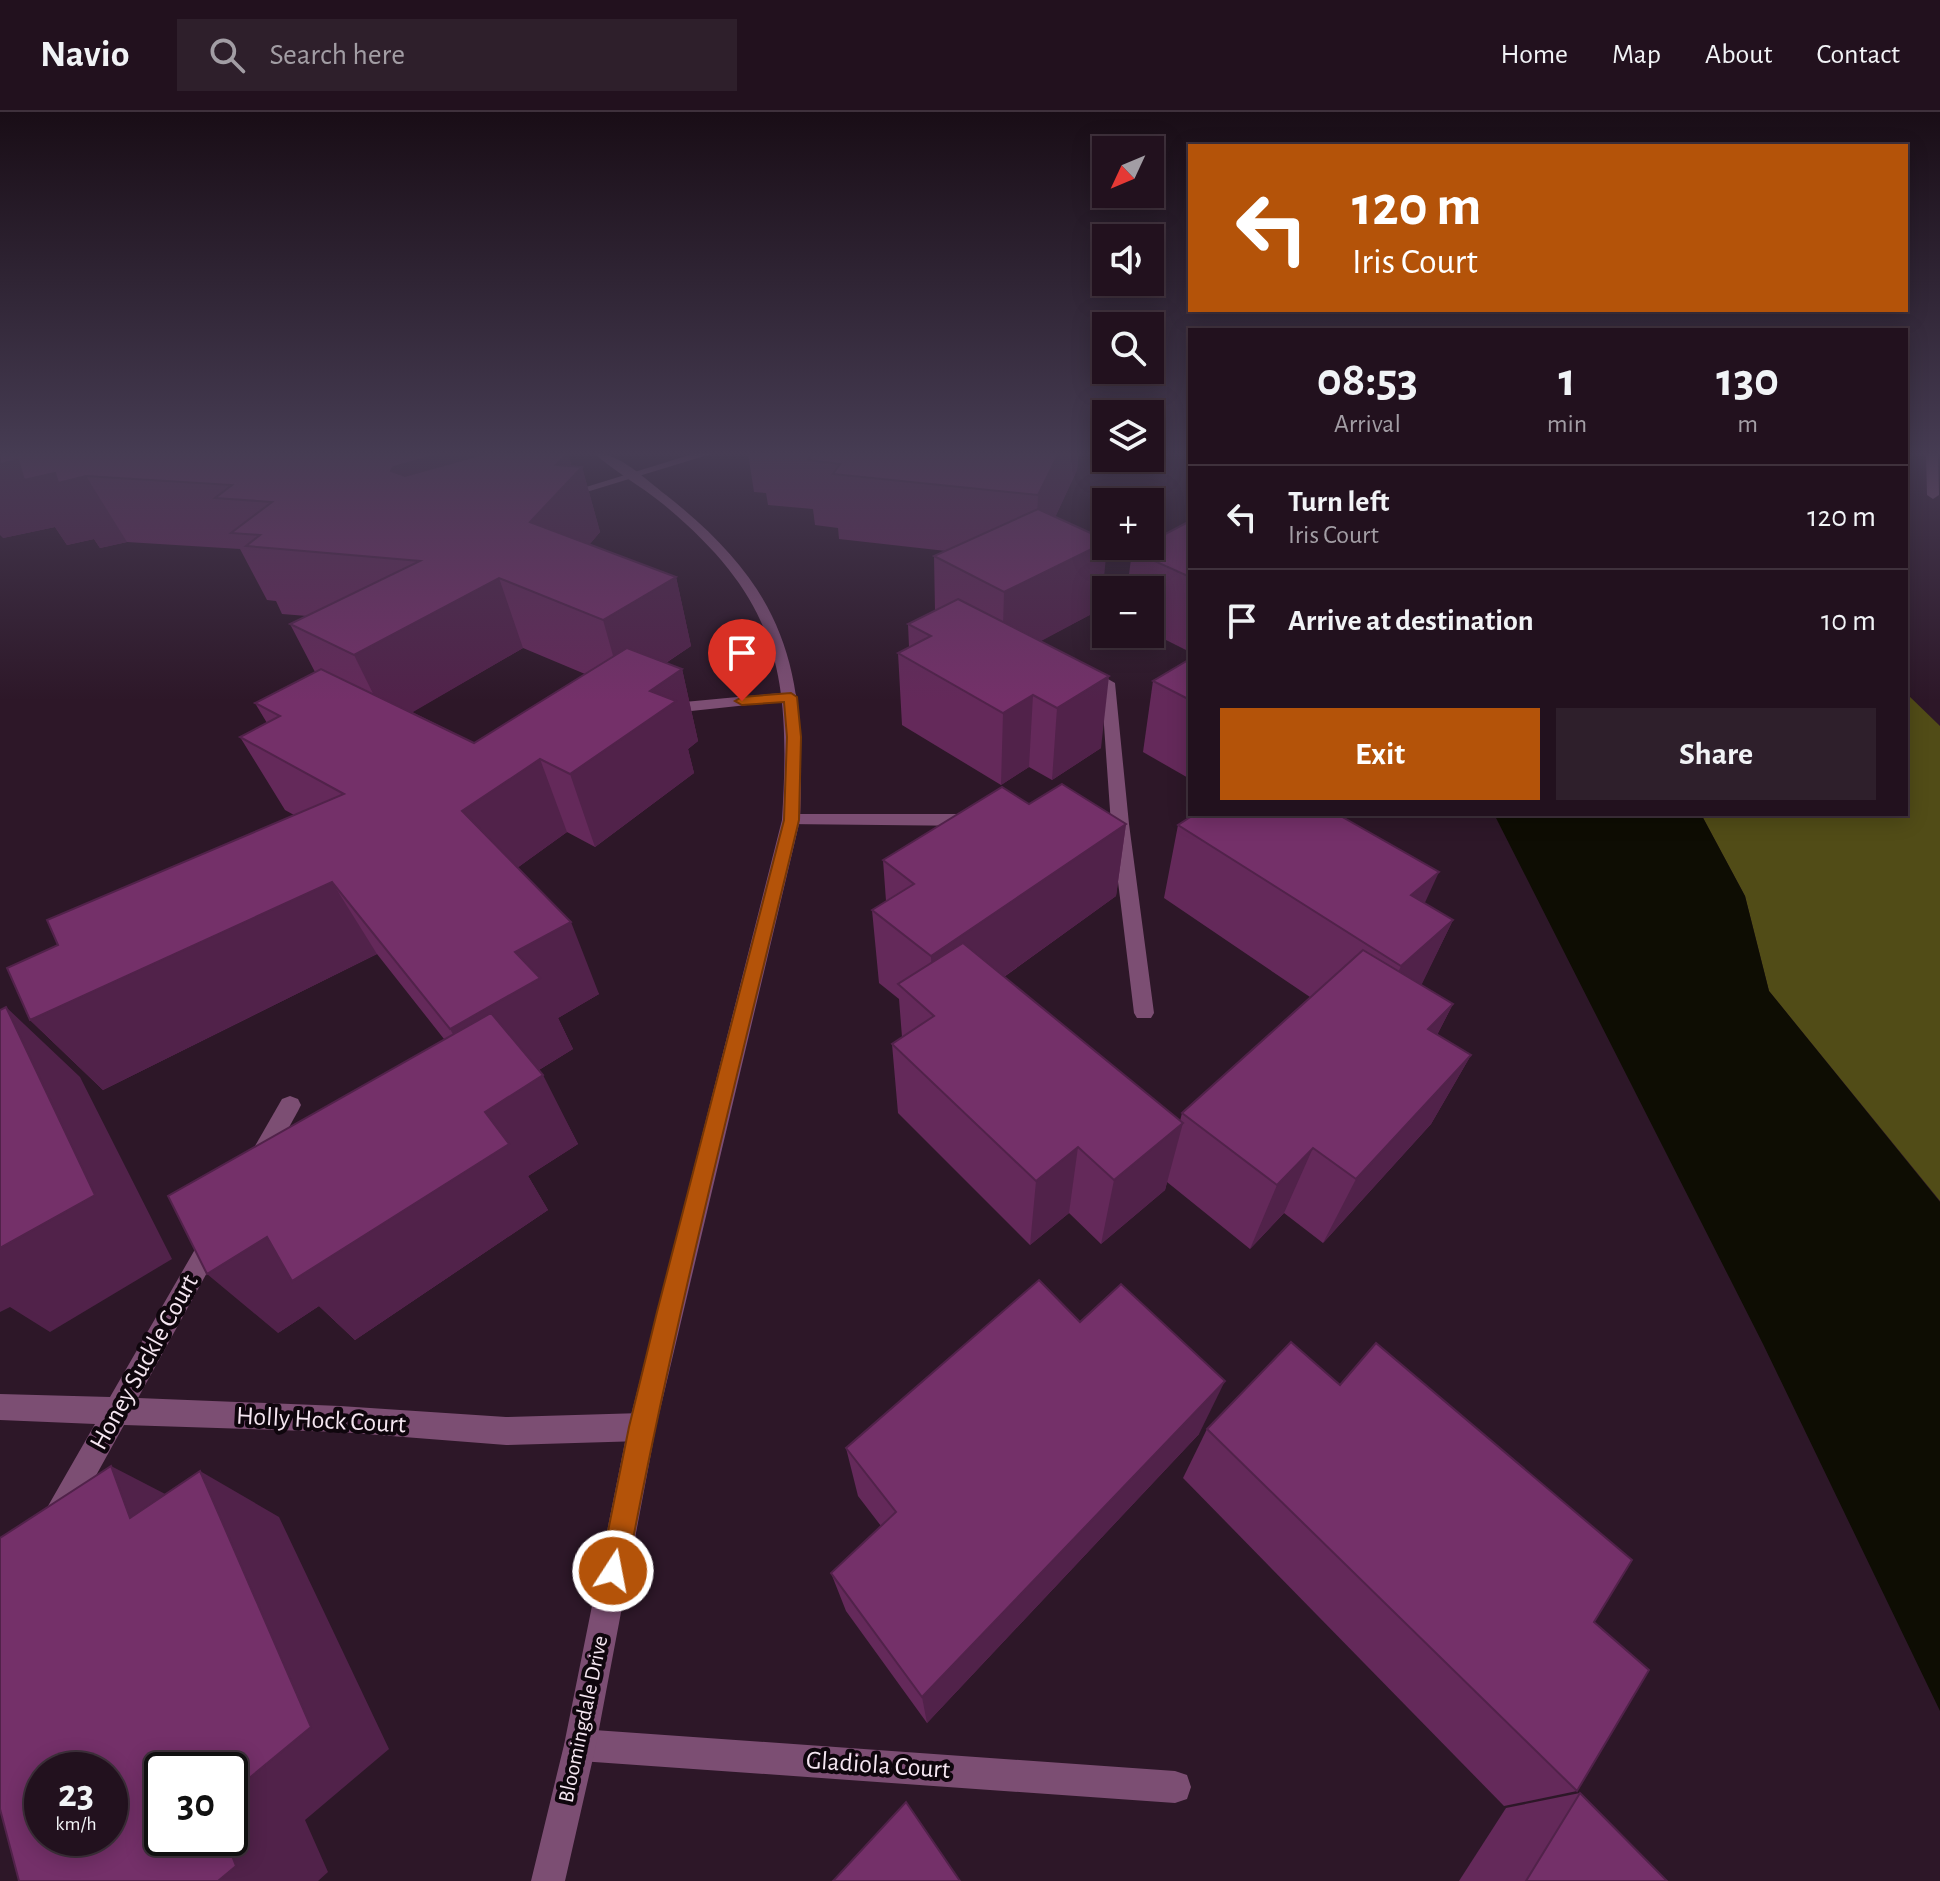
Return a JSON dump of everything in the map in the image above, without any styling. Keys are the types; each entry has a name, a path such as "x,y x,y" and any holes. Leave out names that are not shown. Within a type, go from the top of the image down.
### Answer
{"street":[{"name":"Bloomingdale Drive","path":"548,1881 580,1745 642,1427 791,820 794,737 791,697 780,653 765,614 739,576 702,536"},
{"path":"1108,683 1113,824 1144,1013"},
{"path":"641,711 791,697"},
{"path":"791,820 990,820"},
{"path":"245,1185 290,1105"},
{"name":"Honey Suckle Court","path":"46,1537 229,1212"},
{"name":"Holly Hock Court","path":"0,1407 340,1419 506,1431 642,1427"},
{"name":"Gladiola Court","path":"580,1745 1175,1787"}],"shaded area":[{"path":"1908,695 1940,726 1940,1201 1769,991 1745,896 1702,816 1908,816"},
{"path":"1495,816 1702,816 1745,896 1769,991 1940,1202 1940,1711 1763,1344"}],"building":[{"path":"259,536 566,536 676,577 603,620 499,578 354,655 290,624 420,561 246,546"},
{"path":"979,536 1092,536 1092,549 1004,592 934,556"},
{"path":"1164,536 1188,536 1188,576 1152,560 1164,560"},
{"path":"958,599 1109,676 1057,708 1033,695 1003,713 898,653 931,636 908,624"},
{"path":"627,648 682,669 650,691 676,701 570,774 540,759 462,811 571,922 515,952 540,978 450,1029 332,882 30,1020 7,968 58,945 47,920 344,794 240,737 280,716 255,703 321,669 474,743"},
{"path":"1188,660 1188,699 1153,681"},
{"path":"1062,784 1126,824 931,956 872,910 914,884 883,860 1002,787 1029,804"},
{"path":"1192,816 1341,816 1439,872 1411,895 1453,920 1401,966 1178,825"},
{"path":"963,943 1183,1123 1114,1180 1078,1147 1036,1181 892,1044 934,1016 898,984"},
{"path":"1363,950 1453,1004 1428,1029 1471,1055 1356,1179 1313,1148 1277,1185 1182,1113"},
{"path":"6,1007 95,1195 0,1248 0,1010"},
{"path":"491,1013 543,1075 485,1112 509,1144 292,1281 267,1237 207,1274 168,1196"},
{"path":"1039,1280 1080,1322 1121,1284 1225,1381 922,1697 831,1573 896,1512 846,1448"},
{"path":"1291,1342 1340,1385 1376,1343 1632,1560 1594,1622 1649,1670 1577,1791 1207,1429"},
{"path":"111,1466 130,1518 200,1471 311,1727 248,1779 248,1752 144,1752 144,1856 232,1856 236,1866 218,1881 19,1881 0,1809 0,1538"},
{"path":"1580,1793 1667,1881 1526,1881"},
{"path":"906,1802 960,1881 833,1881"}],"route":[{"path":"613,1571 669,1312 791,820 794,737 791,697 742,701"}]}
